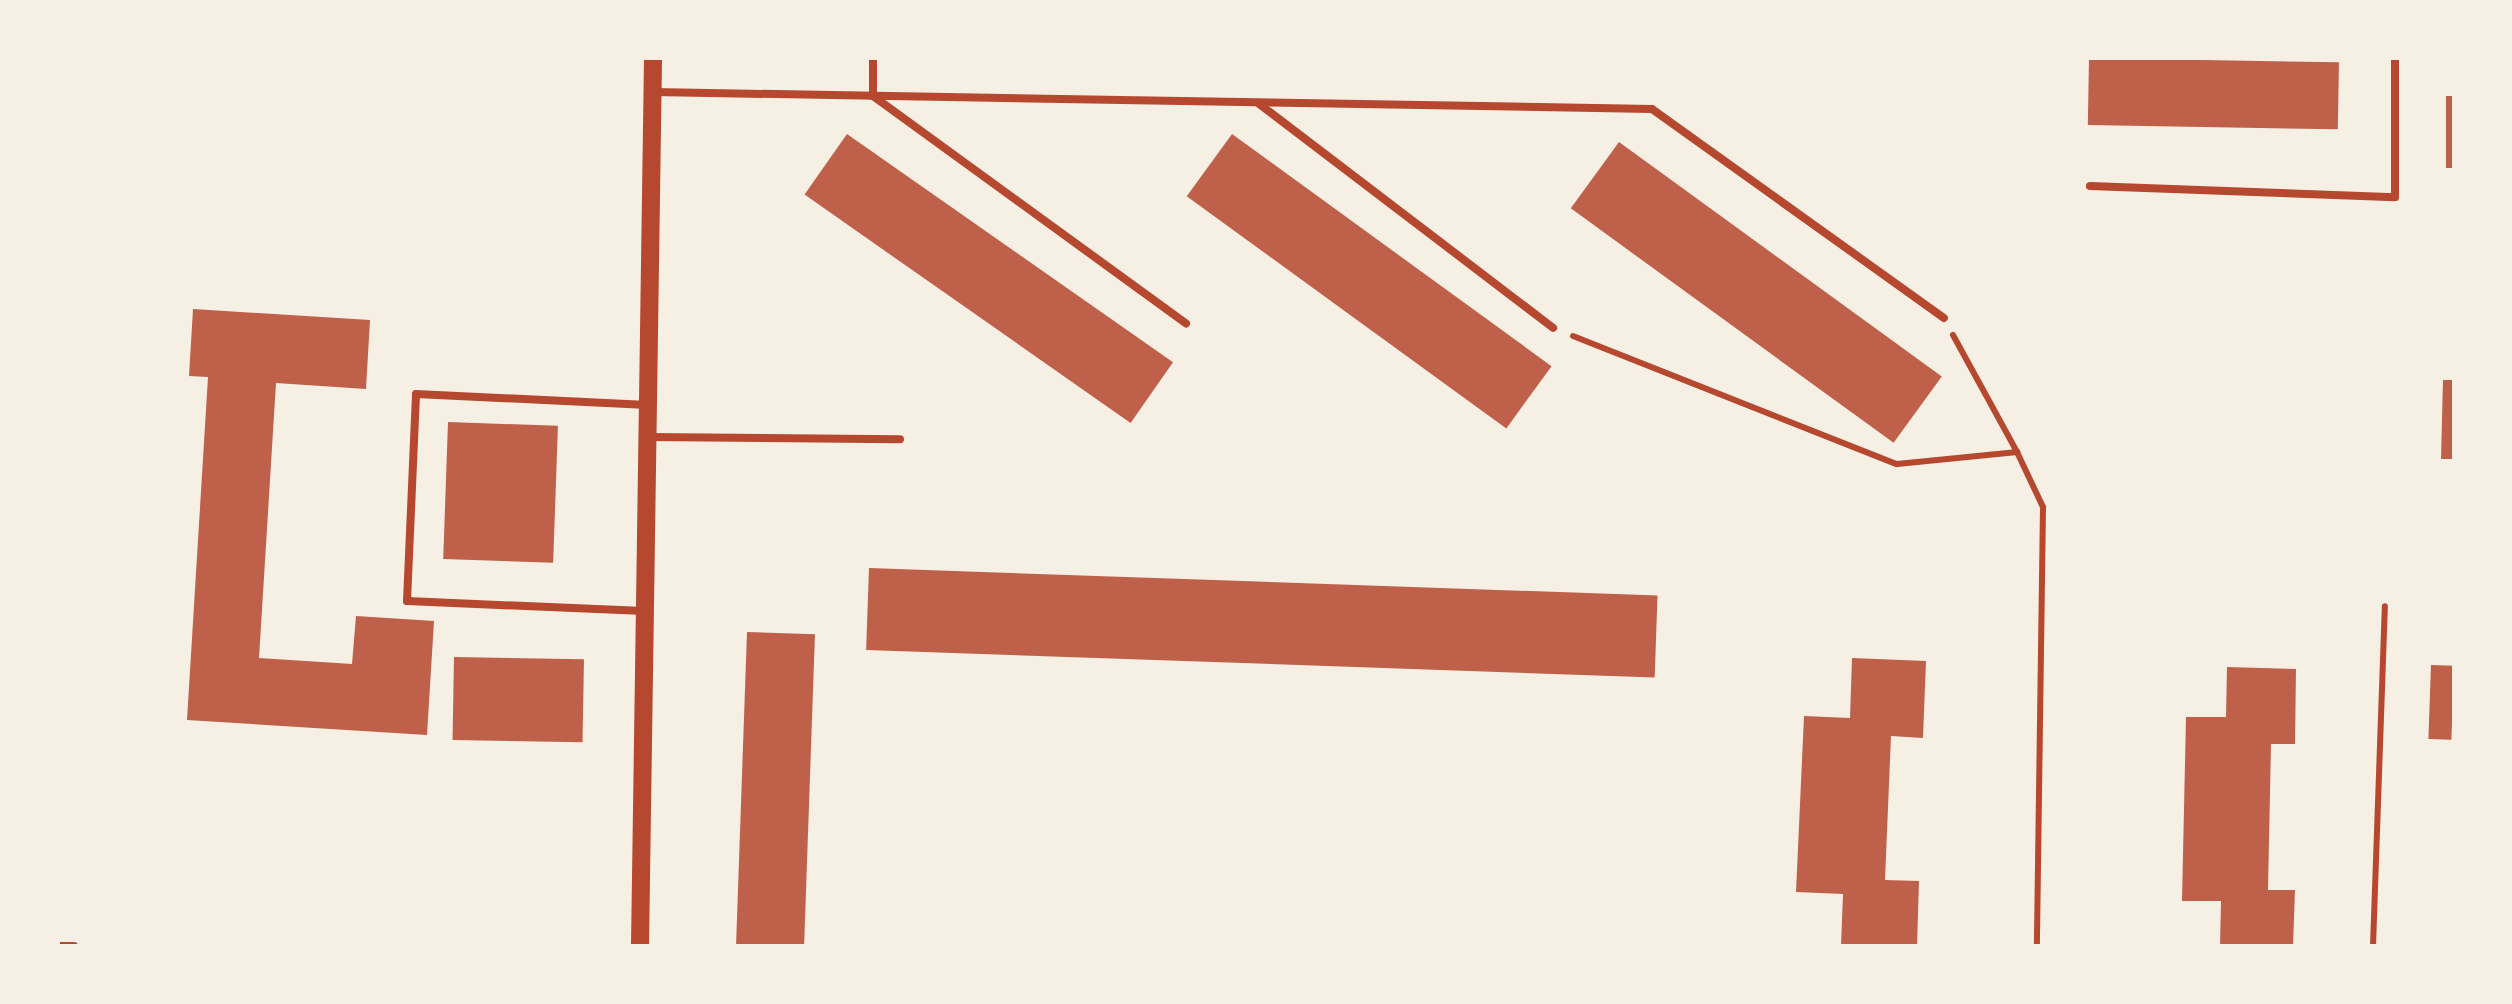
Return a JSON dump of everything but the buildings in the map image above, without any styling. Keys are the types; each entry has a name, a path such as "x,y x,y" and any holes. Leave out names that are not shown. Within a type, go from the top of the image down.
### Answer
{"street":[{"path":"640,946 654,58"}],"lane":[{"path":"872,96 873,58"},
{"path":"2090,186 2395,196 2395,58"},
{"path":"652,92 1652,108 1944,318"},
{"path":"872,96 1186,323"},
{"path":"1256,102 1552,328"},
{"path":"645,612 407,601 416,394 648,404"},
{"path":"648,437 900,439"},
{"path":"58,946 74,946"}],"path":[{"path":"1944,318 2017,452 2042,507 2037,946"},
{"path":"1552,328 1897,464 2017,452"},
{"path":"2373,946 2385,606"}]}
